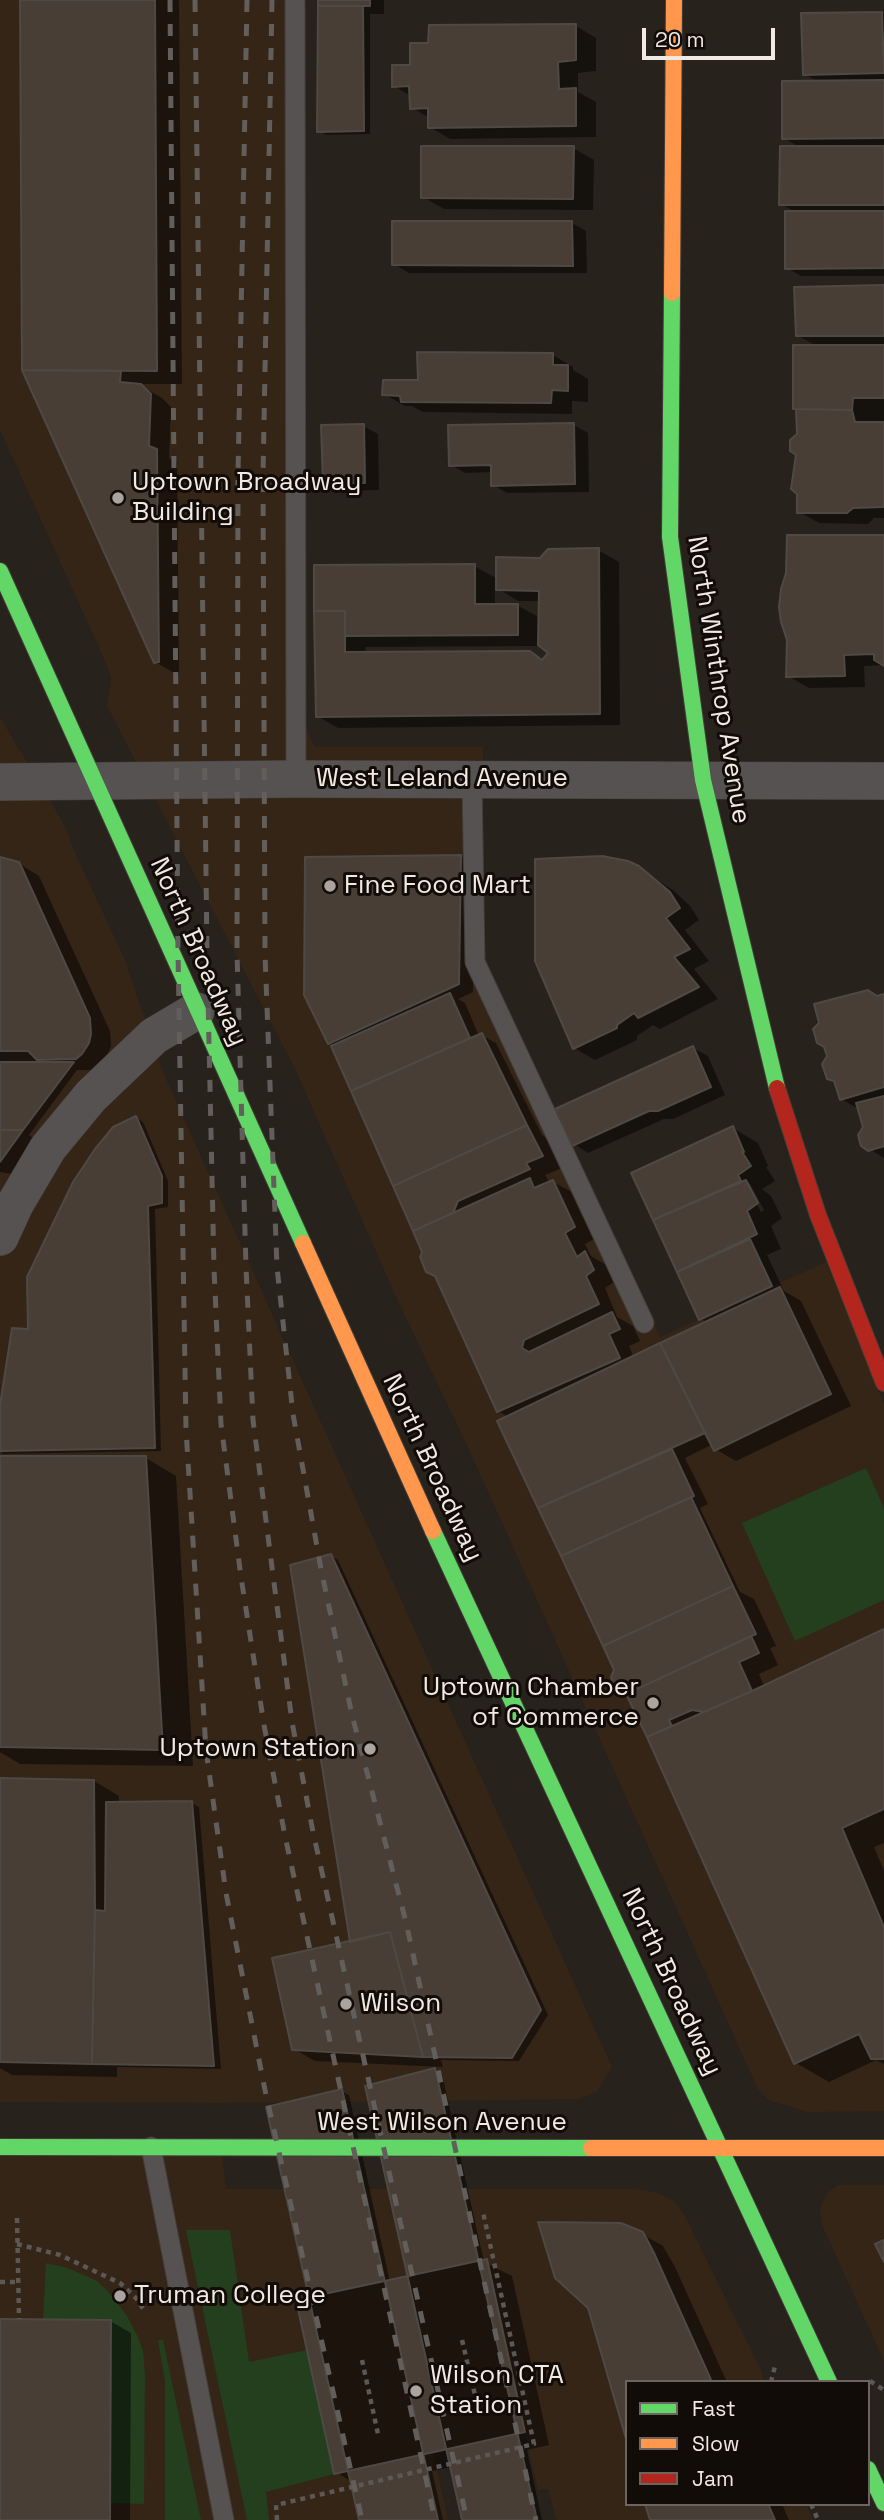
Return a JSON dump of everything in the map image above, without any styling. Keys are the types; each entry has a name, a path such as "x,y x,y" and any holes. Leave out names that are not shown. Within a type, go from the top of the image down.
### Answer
{"street":[{"name":"North Winthrop Avenue","path":"674,0 670,537 704,780 778,1090 818,1215 884,1383"},
{"name":"North Broadway","path":"0,571 426,1517 828,2380"},
{"name":"West Leland Avenue","path":"0,782 296,779 884,781"},
{"path":"0,1237 15,1204 48,1148 91,1096 154,1036 196,1010"},
{"name":"West Wilson Avenue","path":"0,2147 884,2148"},
{"path":"870,2473 884,2503"}],"lane":[{"path":"295,0 296,779"},
{"path":"472,780 475,962 644,1323"},
{"path":"151,2147 224,2520"}],"path":[{"path":"277,2520 276,2505 534,2444 483,2211"},
{"path":"17,2218 19,2319"},
{"path":"17,2244 60,2255 120,2283 136,2298 144,2311"},
{"path":"0,2282 18,2282"},
{"path":"461,2340 479,2412"},
{"path":"362,2360 378,2434"}],"shaded area":[{"path":"0,0 295,0 302,719 315,747 483,747 484,964 660,1337 826,1262 884,1404 884,2111 807,2112 768,2100 758,2089 471,1454 397,1299 295,1069 107,706 111,678 106,663 0,430"},
{"path":"0,717 67,829 73,848 125,960 162,1070 612,2067 597,2091 580,2099 220,2103 0,2102"},
{"path":"0,2147 221,2148 226,2189 636,2189 658,2193 675,2202 684,2214 764,2380 625,2380 625,2506 807,2506 813,2520 556,2520 548,2489 538,2490 524,2432 433,2452 448,2520 0,2520"},
{"path":"838,2185 884,2185 884,2361 822,2225 820,2208 826,2194"}],"green space":[{"path":"866,1468 884,1508 884,1600 795,1641 742,1523"},
{"path":"186,2230 230,2230 249,2362 307,2350 334,2474 266,2492 269,2520 247,2520"},
{"path":"46,2263 68,2268 97,2281 127,2316 137,2335 143,2351 145,2374 144,2504 110,2503 111,2320 43,2319"},
{"path":"158,2340 163,2340 201,2520 165,2520 165,2381"}],"building":[{"path":"20,0 155,0 157,371 22,370"},
{"path":"318,0 370,0 370,6 318,6"},
{"path":"318,6 363,6 364,131 317,132"},
{"path":"882,12 884,73 803,75 801,13"},
{"path":"576,24 576,60 558,62 559,89 576,88 576,126 428,128 428,108 410,109 409,86 392,87 392,65 410,65 410,43 428,43 429,25"},
{"path":"884,80 884,138 782,139 782,81"},
{"path":"421,146 574,146 573,199 421,198"},
{"path":"780,146 884,146 884,205 779,205"},
{"path":"785,211 884,211 884,268 785,269"},
{"path":"392,221 572,221 573,266 392,265"},
{"path":"884,285 884,336 796,336 794,287"},
{"path":"793,345 884,345 884,398 853,398 852,410 793,409"},
{"path":"417,352 553,353 553,365 568,365 568,391 552,390 551,403 401,402 400,396 382,395 383,380 418,380"},
{"name":"Uptown Broadway Building","path":"22,370 121,371 120,382 141,384 151,394 149,446 157,449 159,662 154,663"},
{"path":"796,409 852,410 855,422 884,422 884,507 853,508 847,513 797,513 797,494 791,489 796,455 790,451 790,440 797,434"},
{"path":"574,423 575,484 491,486 491,465 449,466 448,425"},
{"path":"364,424 365,483 323,483 321,425"},
{"path":"787,535 884,535 884,666 874,660 874,654 844,655 845,676 786,677 787,640 779,607 786,573"},
{"path":"599,548 600,714 316,717 314,611 345,611 345,652 530,651 542,660 548,653 538,645 539,591 496,590 496,557 540,558 548,549"},
{"path":"475,564 475,604 518,604 518,635 345,636 345,611 314,611 314,565"},
{"path":"461,855 459,984 328,1044 304,995 305,857"},
{"path":"602,856 639,866 670,892 680,908 666,918 690,949 674,957 699,987 638,1018 634,1013 617,1025 617,1028 573,1049 535,961 535,859"},
{"path":"0,857 19,862 90,1018 89,1043 76,1059 37,1060 28,1051 0,1051"},
{"path":"868,990 877,996 884,994 884,1087 840,1100 834,1081 827,1079 822,1064 827,1056 824,1047 817,1043 813,1029 819,1023 814,1004"},
{"path":"450,993 470,1038 351,1091 331,1046"},
{"path":"482,1033 527,1125 393,1186 351,1091"},
{"path":"693,1046 711,1087 658,1111 649,1111 572,1146 555,1109"},
{"path":"0,1062 74,1062 23,1130 0,1130"},
{"path":"884,1096 884,1146 868,1151 861,1146 858,1135 863,1127 856,1103"},
{"path":"136,1116 162,1176 162,1203 148,1206 155,1448 0,1451 0,1405 12,1328 28,1329 27,1277 73,1182 95,1149 113,1127"},
{"path":"527,1125 543,1156 526,1163 530,1169 458,1201 453,1213 413,1231 393,1186"},
{"path":"733,1126 742,1152 751,1166 738,1175 741,1181 653,1220 631,1173"},
{"path":"0,1130 23,1130 0,1162"},
{"path":"530,1178 534,1188 553,1180 575,1227 565,1233 577,1257 585,1251 594,1270 586,1276 599,1304 524,1340 522,1348 529,1352 612,1312 620,1329 609,1334 620,1358 497,1412 435,1276 426,1272 420,1257 422,1252 413,1231"},
{"path":"746,1180 758,1203 747,1211 757,1234 677,1272 653,1220"},
{"path":"750,1239 772,1286 699,1320 677,1272"},
{"path":"780,1287 831,1394 714,1451 660,1343"},
{"path":"660,1343 705,1433 538,1508 497,1421"},
{"path":"672,1449 694,1496 561,1556 538,1508"},
{"path":"0,1456 146,1456 163,1750 0,1747"},
{"path":"691,1497 733,1586 603,1646 561,1556"},
{"name":"Uptown Station","path":"331,1554 541,2010 512,2058 423,2057 390,1932 350,1942 290,1565"},
{"path":"733,1586 756,1634 626,1694 616,1691 611,1677 614,1670 603,1646"},
{"path":"884,1629 884,1809 842,1828 884,1927 884,2059 871,2059 859,2034 794,2064 647,1737"},
{"path":"751,1636 759,1653 739,1662 752,1691 704,1712 692,1710 669,1720 672,1726 647,1737 626,1694"},
{"path":"0,1778 94,1780 92,2064 0,2062"},
{"path":"192,1801 214,2066 92,2064 95,1910 105,1911 106,1802"},
{"name":"Wilson","path":"390,1932 423,2057 292,2050 272,1958"},
{"path":"435,2068 537,2520 462,2520 365,2086"},
{"path":"342,2089 438,2520 359,2520 266,2107"},
{"path":"538,2222 621,2223 643,2232 711,2380 625,2380 625,2435 588,2308 555,2278"},
{"path":"884,2240 884,2262 875,2244"},
{"name":"Wilson CTA Station","path":"487,2259 525,2432 334,2474 296,2300"},
{"name":"Truman College","path":"0,2319 111,2320 110,2520 0,2520"},
{"path":"646,2506 769,2506 775,2520 650,2520"}],"railway":[{"path":"170,0 178,951 186,1429 206,1750 226,1893 265,2090 362,2520"},
{"path":"195,0 207,952 214,1268 221,1424 241,1577 264,1725 285,1836 435,2520"},
{"path":"247,0 238,475 237,953 253,1420 292,1722 313,1832 467,2520"},
{"path":"272,0 263,476 265,954 277,1267 293,1414 321,1569 352,1715 406,1922 536,2520"}],"traffic: fast":[{"path":"672,293 670,537 703,780 777,1088"},
{"path":"0,571 303,1243"},
{"path":"433,1531 828,2380"},
{"path":"0,2147 591,2148"},
{"path":"870,2473 884,2503"}],"traffic: slow":[{"path":"672,293 674,0"},
{"path":"303,1243 433,1531"},
{"path":"591,2148 884,2148"}],"traffic: jam":[{"path":"777,1088 818,1215 884,1383"}],"place":[{"name":"Uptown Broadway Building","path":"118,498"},
{"name":"Fine Food Mart","path":"330,886"},
{"name":"Uptown Chamber of Commerce","path":"653,1703"},
{"name":"Uptown Station","path":"370,1749"},
{"name":"Wilson","path":"346,2004"},
{"name":"Truman College","path":"120,2296"},
{"name":"Wilson CTA Station","path":"416,2391"}]}
